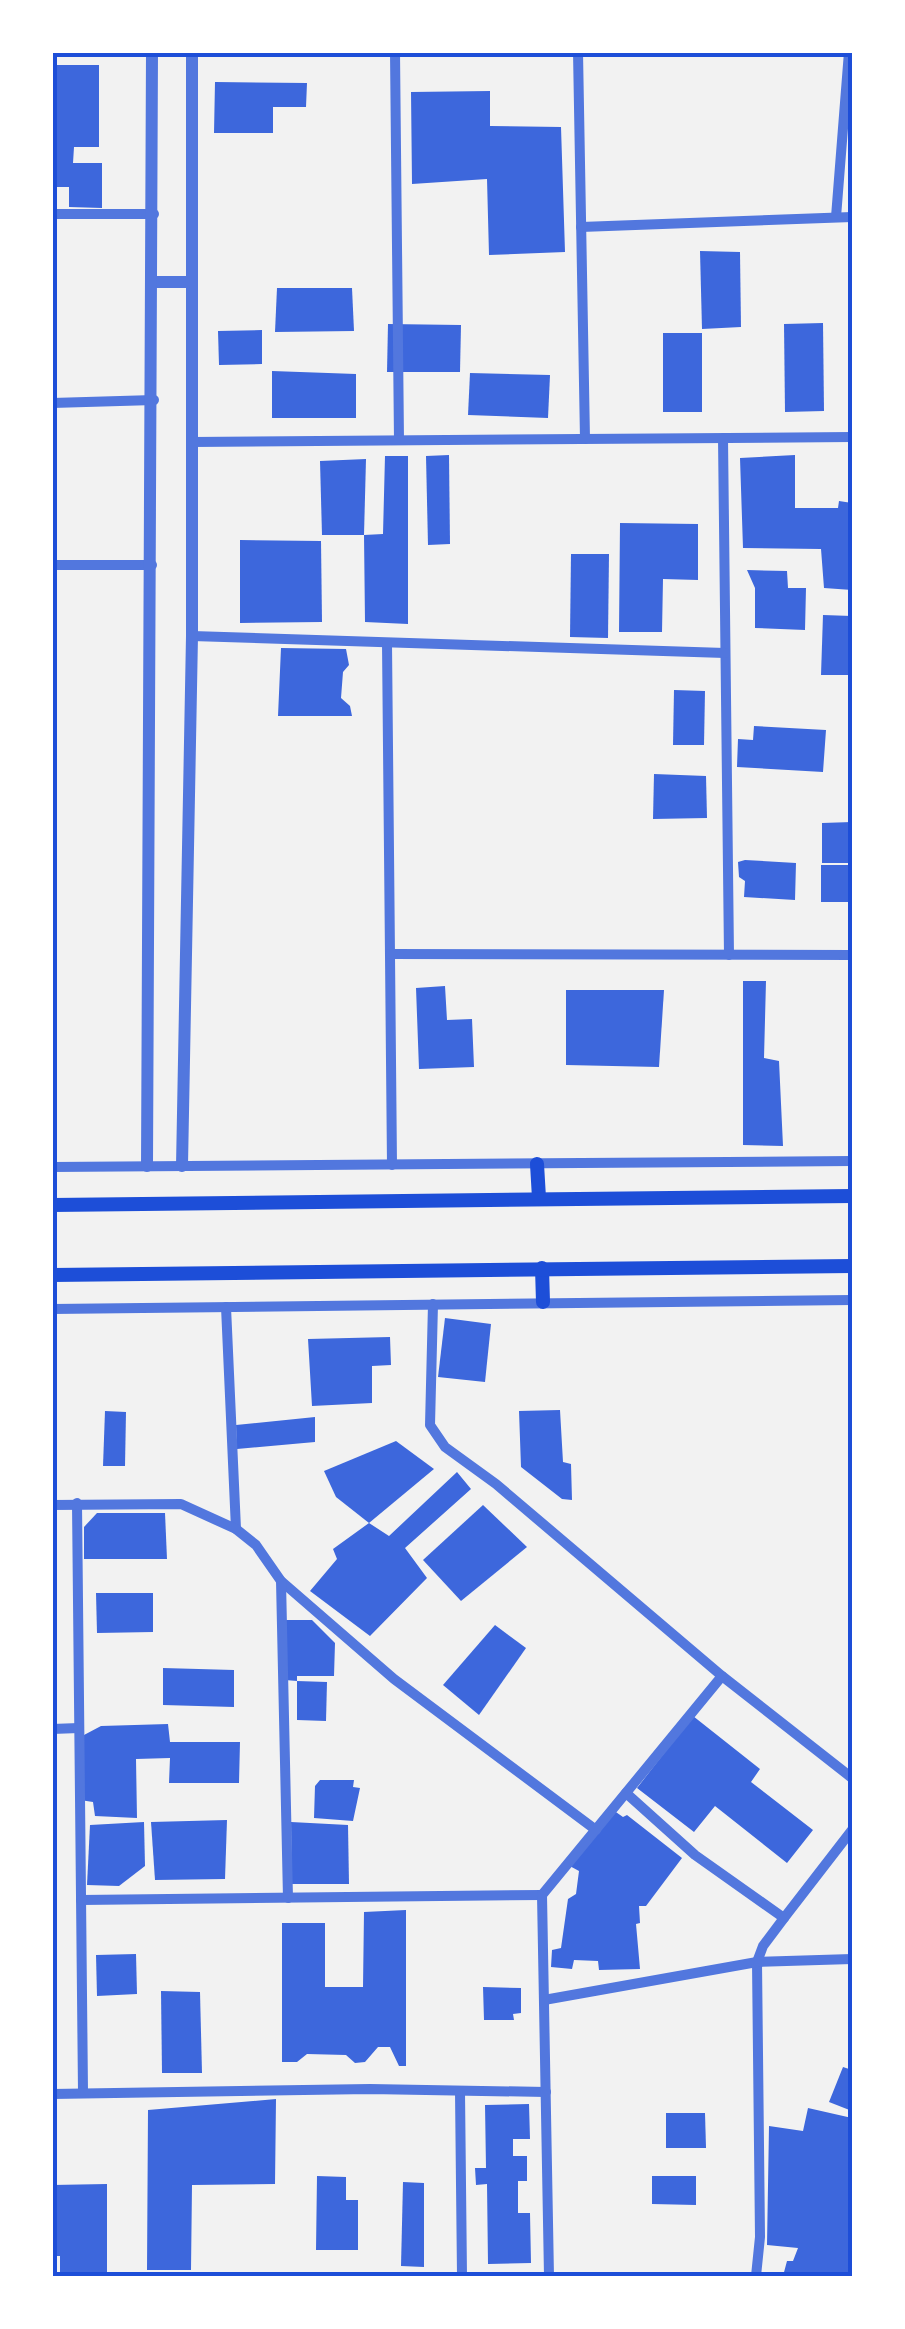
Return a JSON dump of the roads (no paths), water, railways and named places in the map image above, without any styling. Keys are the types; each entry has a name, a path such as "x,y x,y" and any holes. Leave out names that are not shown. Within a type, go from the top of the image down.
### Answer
{"main road":[{"path":"537,1164 539,1198"},
{"path":"52,1204 852,1196"},
{"path":"52,1275 852,1266"},
{"path":"542,1268 543,1302"}],"street":[{"path":"148,1166 154,400 152,52"},
{"path":"182,1166 192,636 192,52"},
{"path":"396,52 399,440"},
{"path":"578,52 584,439"},
{"path":"836,217 850,52"},
{"path":"52,214 154,214"},
{"path":"581,227 852,217"},
{"path":"154,282 192,282"},
{"path":"52,403 154,400"},
{"path":"192,442 852,437"},
{"path":"722,438 729,955"},
{"path":"52,565 152,565"},
{"path":"192,636 726,654"},
{"path":"388,642 392,1165"},
{"path":"390,954 852,955"},
{"path":"52,1167 852,1161"},
{"path":"52,1309 852,1300"},
{"path":"433,1304 430,1425 445,1447 496,1484 722,1676 852,1778"},
{"path":"226,1307 236,1529"},
{"path":"76,1502 83,2092"},
{"path":"52,1505 181,1504 236,1529 256,1544 281,1581 394,1679 596,1830"},
{"path":"281,1581 288,1898"},
{"path":"549,2276 542,1895 722,1676"},
{"path":"52,1729 79,1728"},
{"path":"626,1793 695,1855 784,1918"},
{"path":"756,2276 760,2238 757,1962 762,1946 852,1830"},
{"path":"81,1900 542,1895"},
{"path":"544,2000 757,1962 852,1959"},
{"path":"460,2092 462,2276"},
{"path":"52,2094 546,2092"}]}
